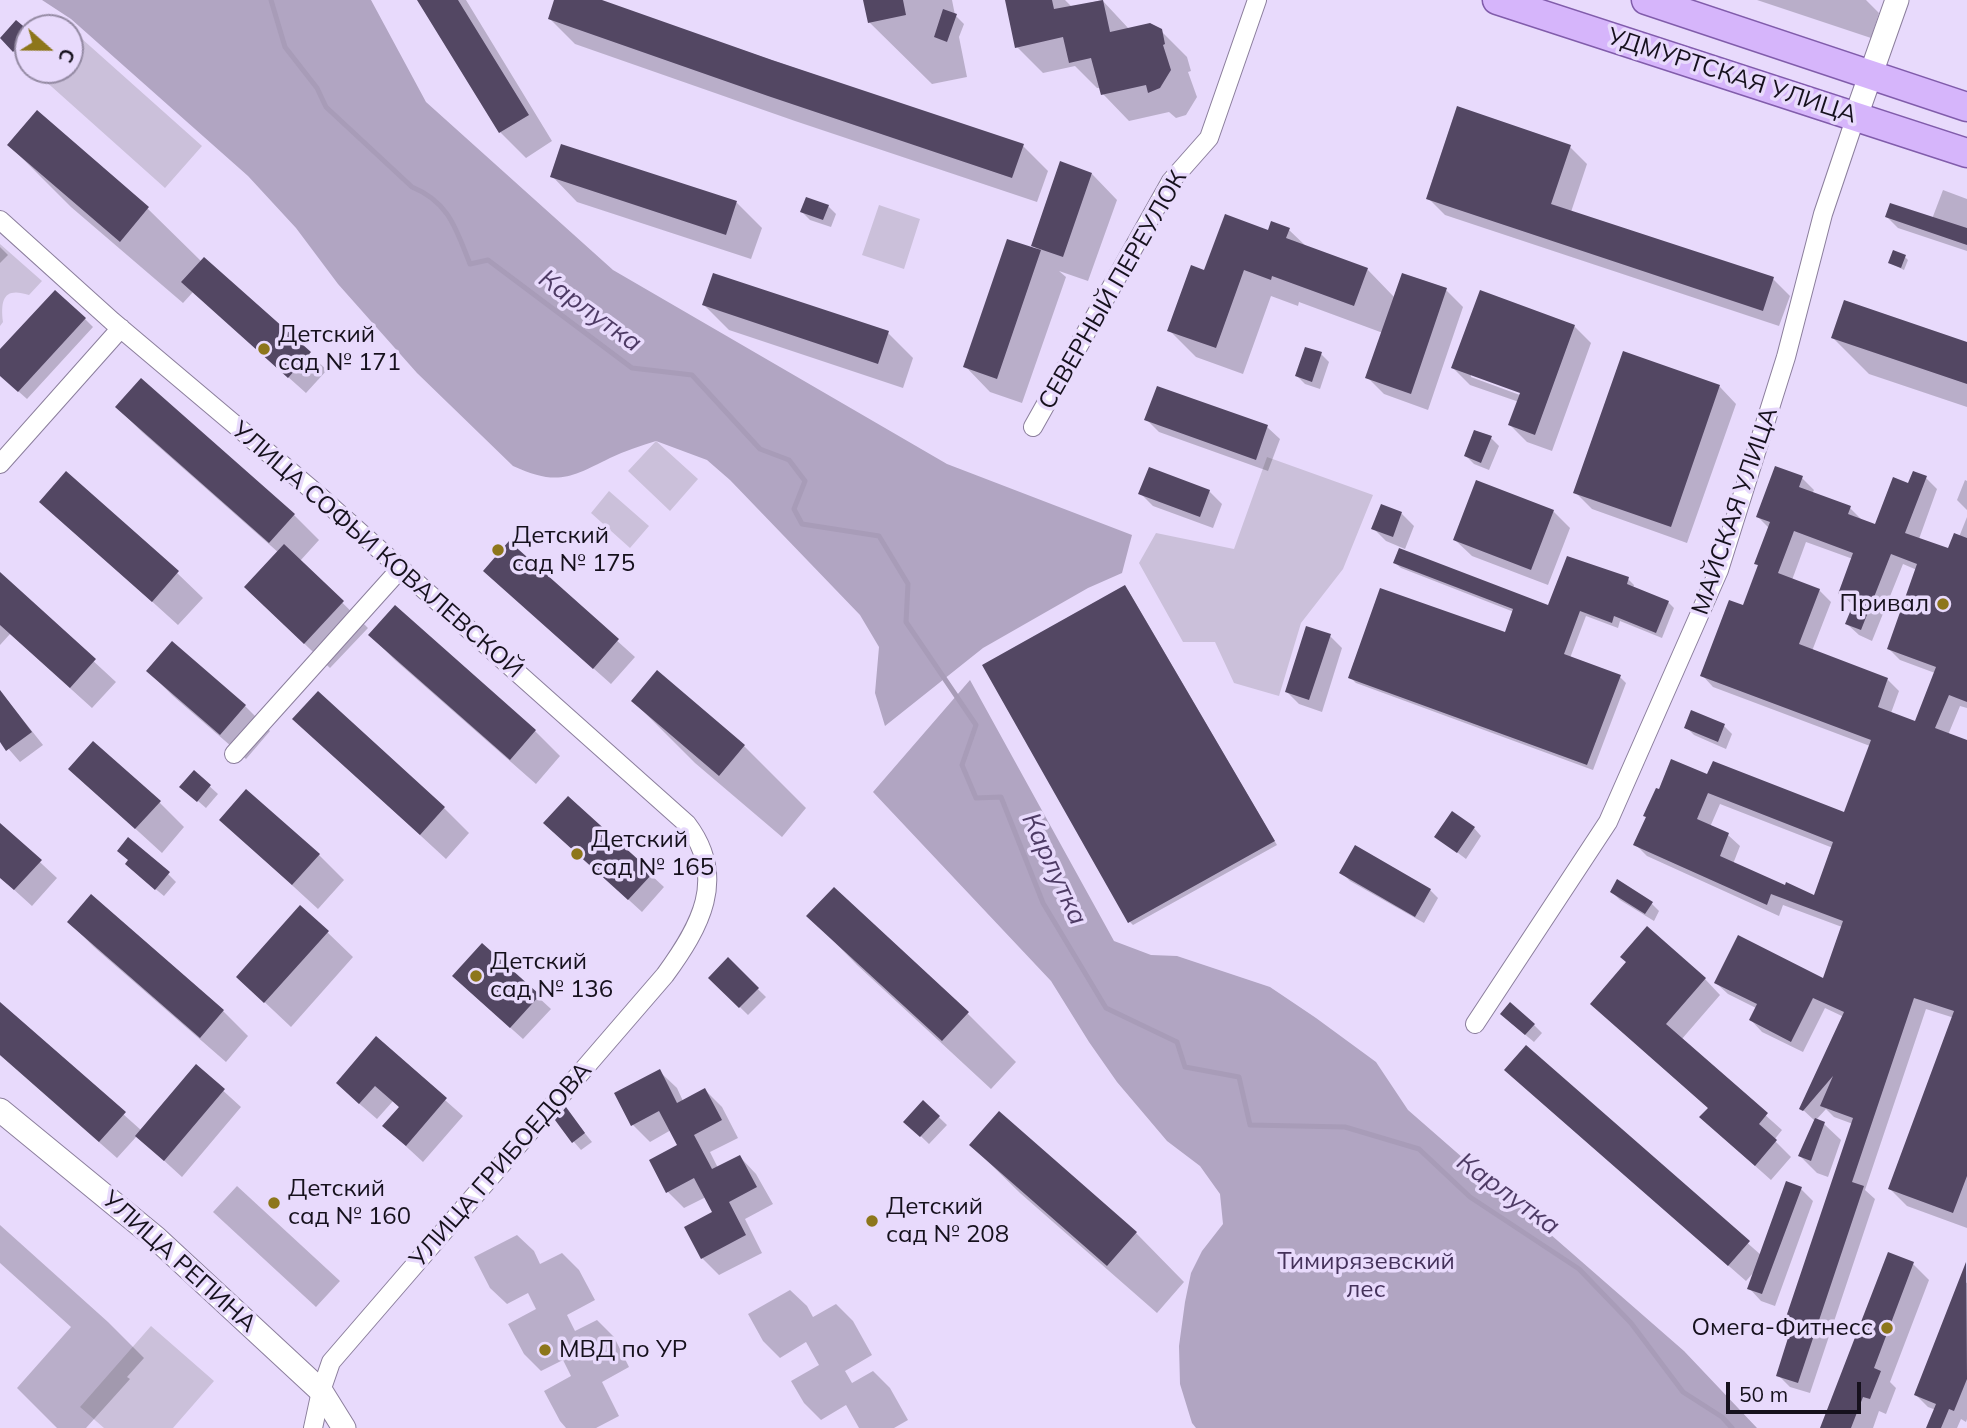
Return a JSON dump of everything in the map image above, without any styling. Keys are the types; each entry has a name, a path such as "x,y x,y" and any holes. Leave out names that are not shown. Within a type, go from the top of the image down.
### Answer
{"main road":[{"name":"УДМУРТСКАЯ УЛИЦА","path":"1497,0 1967,153"},
{"name":"УДМУРТСКАЯ УЛИЦА","path":"1646,0 1967,107"},
{"path":"1764,86 1777,79 1782,69 1784,58 1776,43"}],"street":[{"name":"СЕВЕРНЫЙ ПЕРЕУЛОК","path":"1033,427 1171,181 1209,138 1257,0"},
{"name":"МАЙСКАЯ УЛИЦА","path":"1475,1024 1608,822 1719,570 1786,357 1823,214 1897,0"},
{"name":"УЛИЦА СОФЬИ КОВАЛЕВСКОЙ","path":"0,220 121,328 317,494 687,824 704,851 708,872 704,906"},
{"path":"0,464 121,328"},
{"path":"234,754 401,568"},
{"name":"УЛИЦА ГРИБОЕДОВА","path":"313,1428 331,1362 664,975 684,949 704,906"},
{"name":"УЛИЦА РЕПИНА","path":"0,1110 156,1238 321,1391 344,1428"}],"shaded area":[{"path":"84,41 202,146 165,188 49,84 84,84"},
{"path":"879,205 920,219 904,269 862,255"},
{"path":"0,244 42,281 29,295 14,292 6,296 2,307 3,322 0,326"},
{"path":"656,441 698,479 670,511 628,471"},
{"path":"1267,457 1373,495 1343,569 1301,623 1279,696 1234,683 1215,642 1183,642 1139,563 1156,533 1234,549"},
{"path":"609,491 649,526 630,548 591,513"},
{"path":"151,1326 214,1381 173,1428 104,1428 80,1407"}],"green space":[{"path":"42,0 371,0 426,102 613,270 947,464 1132,535 1122,573 1088,588 983,648 885,726 875,693 879,647 860,615 730,480 707,460 656,441 563,477 541,476 513,466 417,373 338,284 296,228 248,176 84,31 84,14 63,14"},
{"name":"Тимирязевский лес","path":"970,680 1114,941 1151,955 1177,956 1270,987 1376,1062 1408,1110 1684,1351 1757,1428 1196,1428 1180,1384 1179,1346 1191,1273 1202,1251 1223,1224 1220,1194 1200,1166 1167,1141 1117,1082 1051,981 873,792"}],"building":[{"path":"417,0 458,0 529,115 499,133"},
{"path":"554,0 602,0 1024,144 1012,178 548,19"},
{"path":"863,0 903,0 906,15 868,23"},
{"path":"1005,0 1052,0 1054,9 1103,0 1110,32 1150,23 1162,29 1163,45 1171,70 1160,88 1148,93 1146,85 1101,95 1091,58 1069,63 1063,37 1015,48"},
{"path":"943,9 957,14 947,42 934,37"},
{"path":"14,22 13,52 0,38"},
{"path":"1457,106 1571,145 1551,204 1774,277 1763,311 1426,199"},
{"path":"37,110 149,207 120,242 7,145"},
{"path":"561,144 737,201 726,235 550,177"},
{"path":"1060,161 1092,173 1063,257 1031,246"},
{"path":"806,197 829,205 823,220 800,212"},
{"path":"1890,203 1967,228 1967,245 1885,217"},
{"path":"1225,214 1268,230 1271,221 1290,228 1286,238 1368,268 1354,306 1272,276 1271,280 1244,270 1216,348 1167,331 1191,265 1204,270"},
{"path":"1007,239 1041,250 997,379 963,367"},
{"path":"1893,250 1906,255 1901,268 1888,263"},
{"path":"204,257 311,352 288,378 181,282"},
{"path":"713,273 889,331 878,364 702,305"},
{"path":"1402,273 1447,288 1411,394 1365,378"},
{"path":"55,290 86,318 18,392 0,376 0,349"},
{"path":"1480,290 1575,325 1535,435 1508,425 1520,393 1451,368"},
{"path":"1844,300 1967,342 1967,384 1831,338"},
{"path":"1305,347 1322,352 1312,382 1295,376"},
{"path":"1623,351 1720,385 1671,527 1573,493"},
{"path":"141,378 295,514 269,543 115,407"},
{"path":"1157,386 1268,425 1256,460 1144,420"},
{"path":"1474,430 1492,436 1481,463 1464,456"},
{"path":"1775,466 1803,476 1799,487 1851,506 1848,514 1875,524 1893,477 1908,483 1913,471 1927,476 1905,533 1948,548 1954,533 1967,538 1967,702 1949,695 1935,728 1967,740 1967,1176 1953,1213 1888,1189 1954,1011 1914,998 1852,1182 1864,1186 1798,1383 1776,1376 1788,1338 1780,1335 1853,1118 1820,1106 1833,1076 1803,1111 1799,1109 1844,1012 1813,998 1791,1042 1749,1020 1757,1004 1714,983 1738,935 1823,978 1843,921 1771,894 1767,905 1633,845 1646,817 1643,816 1656,788 1659,789 1671,759 1707,774 1713,761 1844,812 1871,740 1700,676 1729,600 1743,605 1758,565 1754,564 1770,522 1756,517","holes":["1794,531 1853,553 1838,594 1855,600 1845,624 1861,630 1891,554 1917,564 1887,649 1936,667 1915,721 1878,707 1888,678 1799,644 1820,589 1778,573","1708,793 1833,842 1814,895 1720,856 1729,833 1697,819"]},
{"path":"1149,467 1210,490 1200,517 1138,494"},
{"path":"66,471 179,571 152,602 39,502"},
{"path":"1476,480 1554,510 1531,570 1453,540"},
{"path":"1381,504 1402,512 1393,537 1371,529"},
{"path":"509,541 619,639 593,669 483,571"},
{"path":"284,544 344,601 304,644 244,587"},
{"path":"1399,548 1548,605 1567,556 1629,577 1627,584 1669,601 1656,633 1614,616 1612,623 1580,611 1564,654 1621,675 1587,765 1348,678 1380,588 1505,632 1513,609 1393,563"},
{"path":"0,572 96,659 70,688 0,625"},
{"path":"1125,585 1275,841 1128,923 982,665"},
{"path":"395,605 536,730 510,760 368,635"},
{"path":"1306,626 1331,634 1309,700 1285,692"},
{"path":"172,641 246,705 220,735 146,671"},
{"path":"657,670 745,745 719,776 631,701"},
{"path":"0,690 32,732 6,751 0,742"},
{"path":"318,691 445,807 420,835 292,719"},
{"path":"1691,710 1725,724 1718,742 1684,728"},
{"path":"93,741 161,801 135,829 68,769"},
{"path":"194,770 211,785 197,802 179,787"},
{"path":"246,789 320,854 292,885 219,820"},
{"path":"568,796 653,873 628,900 543,823"},
{"path":"1452,811 1475,827 1457,853 1434,837"},
{"path":"0,823 42,860 14,890 0,878"},
{"path":"128,837 170,872 155,890 125,864 128,860 117,851"},
{"path":"1355,845 1431,889 1415,917 1339,873"},
{"path":"1617,879 1653,902 1645,914 1610,892"},
{"path":"834,887 969,1012 942,1041 806,916"},
{"path":"91,894 224,1010 200,1038 67,922"},
{"path":"300,905 329,931 264,1003 236,977"},
{"path":"1647,926 1706,978 1666,1024 1768,1113 1759,1124 1777,1140 1755,1166 1699,1117 1708,1108 1590,1004 1626,962 1620,957"},
{"path":"482,943 540,995 510,1028 452,976"},
{"path":"728,957 759,988 739,1008 708,978"},
{"path":"0,1002 126,1112 99,1142 0,1055"},
{"path":"1510,1002 1535,1024 1525,1035 1500,1014"},
{"path":"376,1036 447,1098 406,1146 382,1126 399,1107 375,1086 359,1104 336,1083"},
{"path":"1526,1045 1750,1241 1728,1266 1504,1070"},
{"path":"196,1064 225,1089 164,1161 135,1136"},
{"path":"660,1069 677,1103 705,1088 722,1120 694,1135 712,1169 740,1155 757,1187 729,1202 746,1235 701,1259 684,1227 712,1212 694,1178 666,1193 649,1160 677,1145 659,1111 631,1126 614,1093"},
{"path":"923,1100 940,1116 920,1137 903,1122"},
{"path":"566,1107 585,1133 572,1143 555,1120"},
{"path":"999,1111 1137,1232 1107,1266 969,1145"},
{"path":"1815,1118 1825,1122 1811,1161 1798,1156"},
{"path":"1786,1181 1802,1187 1762,1294 1747,1289"},
{"path":"1888,1252 1914,1262 1874,1368 1881,1371 1870,1399 1863,1397 1851,1428 1820,1428"},
{"path":"1966,1262 1967,1379 1954,1411 1949,1409 1941,1428 1926,1428 1936,1404 1914,1395"}],"waterway":[{"name":"Карлутка","path":"271,0 285,47 317,88 326,107 412,187 435,200 450,218 470,264 488,260 632,368 692,375 760,449 789,460 805,481 794,509 802,524 879,536 908,584 906,622 976,725 962,765 976,798 1001,797 1043,903 1106,1008 1177,1042 1185,1067 1239,1077 1250,1125 1345,1127 1419,1149 1470,1197 1579,1269 1631,1323 1683,1392 1722,1417 1732,1428"}],"place":[{"name":"Детский сад № 171","path":"264,349"},
{"name":"Детский сад № 175","path":"498,550"},
{"name":"Привал","path":"1943,604"},
{"name":"Детский сад № 165","path":"577,854"},
{"name":"Детский сад № 136","path":"476,976"},
{"name":"Детский сад № 160","path":"274,1203"},
{"name":"Детский сад № 208","path":"872,1221"},
{"name":"Омега-Фитнесс","path":"1887,1328"},
{"name":"МВД по УР","path":"545,1350"}]}
